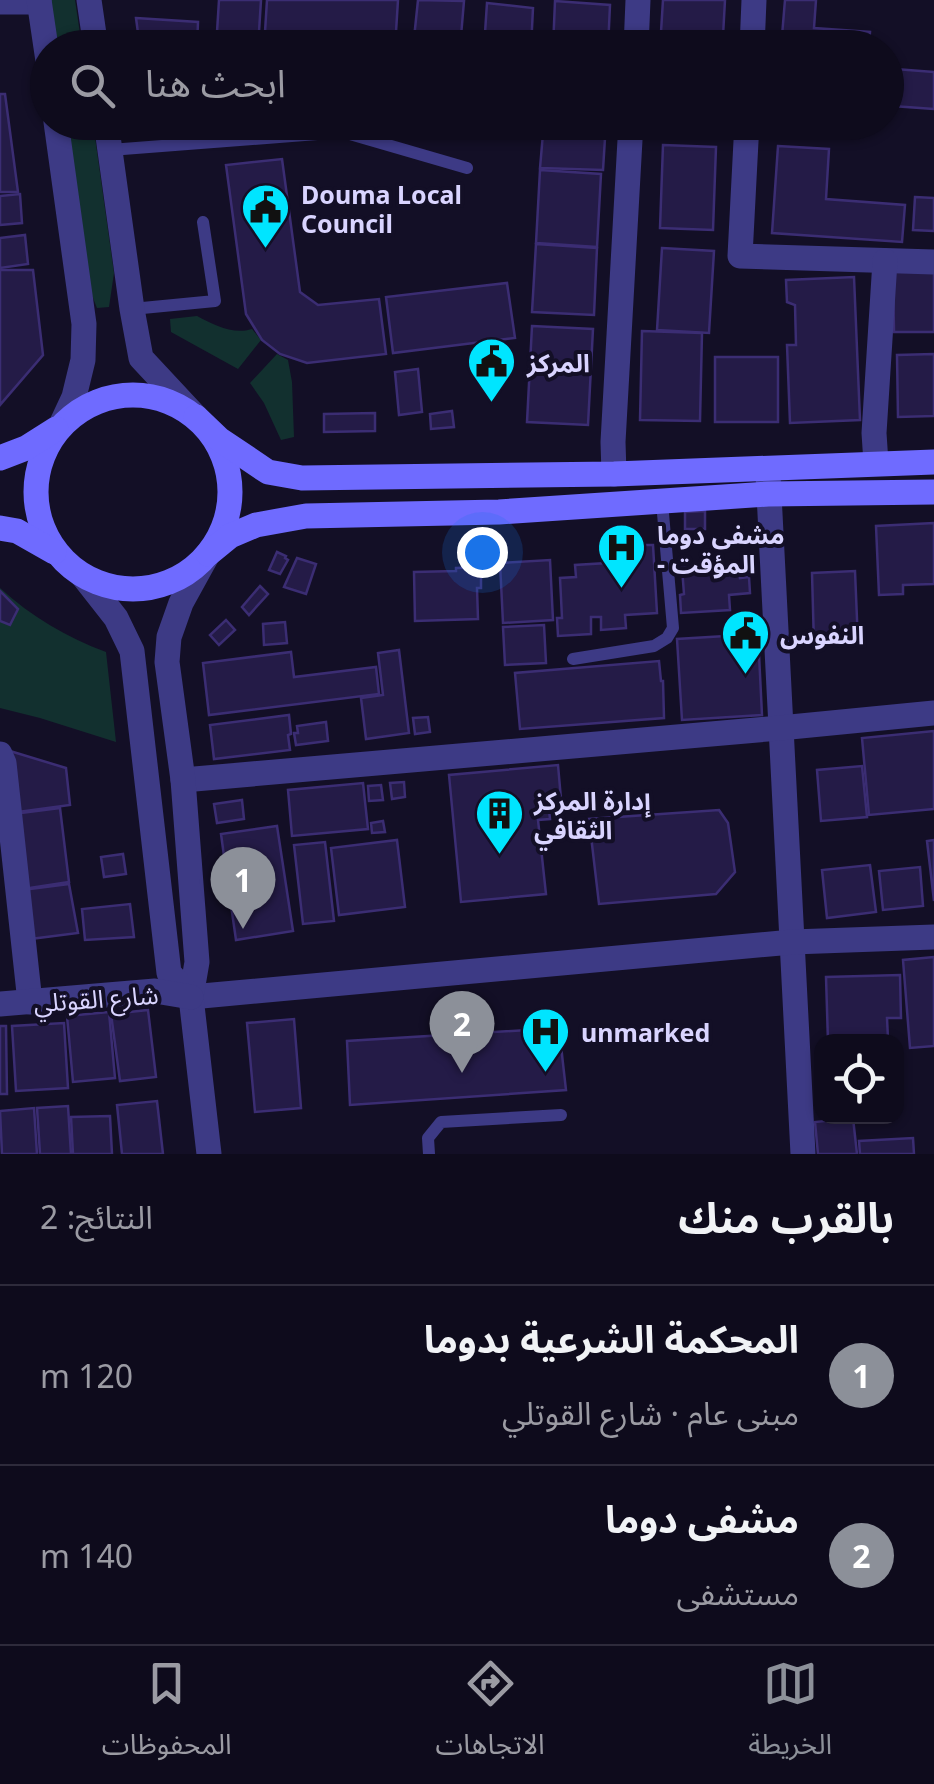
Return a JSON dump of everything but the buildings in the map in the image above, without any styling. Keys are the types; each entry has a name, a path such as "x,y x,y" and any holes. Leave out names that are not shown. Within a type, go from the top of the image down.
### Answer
{"main road":[{"path":"0,458 26,448 83,408 111,397 141,395 170,402 196,417 218,439 268,472 302,478 614,474 934,462"},
{"path":"196,417 216,440 227,468 230,499 223,528 208,554"},
{"path":"58,554 43,531 36,504 36,476 44,450 60,427"},
{"path":"492,474 499,512"},
{"path":"0,528 17,530 58,554 82,576 108,587 135,590 163,585 188,573 230,536 256,524 306,516 499,512 768,494 934,492"}],"street":[{"path":"89,0 93,30"},
{"path":"637,30 638,0"},
{"path":"753,30 754,0"},
{"path":"0,2 39,1 43,30"},
{"path":"58,140 84,324 83,360 74,397 60,427"},
{"path":"109,140 141,358 196,417"},
{"path":"614,474 630,140"},
{"path":"746,140 740,256 934,262"},
{"path":"876,462 874,433 885,261"},
{"path":"768,468 802,1154"},
{"path":"208,554 181,604 169,637 167,662 183,780 197,962 191,997 209,1154"},
{"path":"82,576 116,618 132,651 170,973 191,997"},
{"path":"183,780 934,713"},
{"path":"0,754 30,1002"},
{"name":"شارع القوتلي","path":"0,1004 155,991 191,997 792,942 934,937"}],"lane":[{"path":"110,150 239,140"},
{"path":"371,140 467,168"},
{"path":"132,309 215,301 202,222"},
{"path":"573,659 654,646 673,628 662,502"},
{"path":"429,1154 428,1138 441,1122 561,1114"}],"green space":[{"path":"49,0 75,0 79,30 53,30"},
{"path":"69,140 95,140 114,273 109,307 97,308 89,288"},
{"path":"197,316 231,330 252,329 261,340 238,369 171,332 170,319"},
{"path":"277,354 288,360 292,382 294,437 281,440 250,383"},
{"path":"0,588 50,625 106,652 116,742 0,708"}],"place":[{"name":"Douma Local Council","path":"266,250"},
{"name":"المركز","path":"492,404"},
{"name":"مشفى دوما - المؤقت","path":"622,590"},
{"name":"النفوس","path":"745,676"},
{"name":"إدارة المركز الثقافي","path":"499,856"},
{"name":"المحكمة الشرعية بدوما","path":"243,929"},
{"name":"مشفى دوما","path":"462,1073"},
{"name":"unmarked","path":"546,1074"}]}
